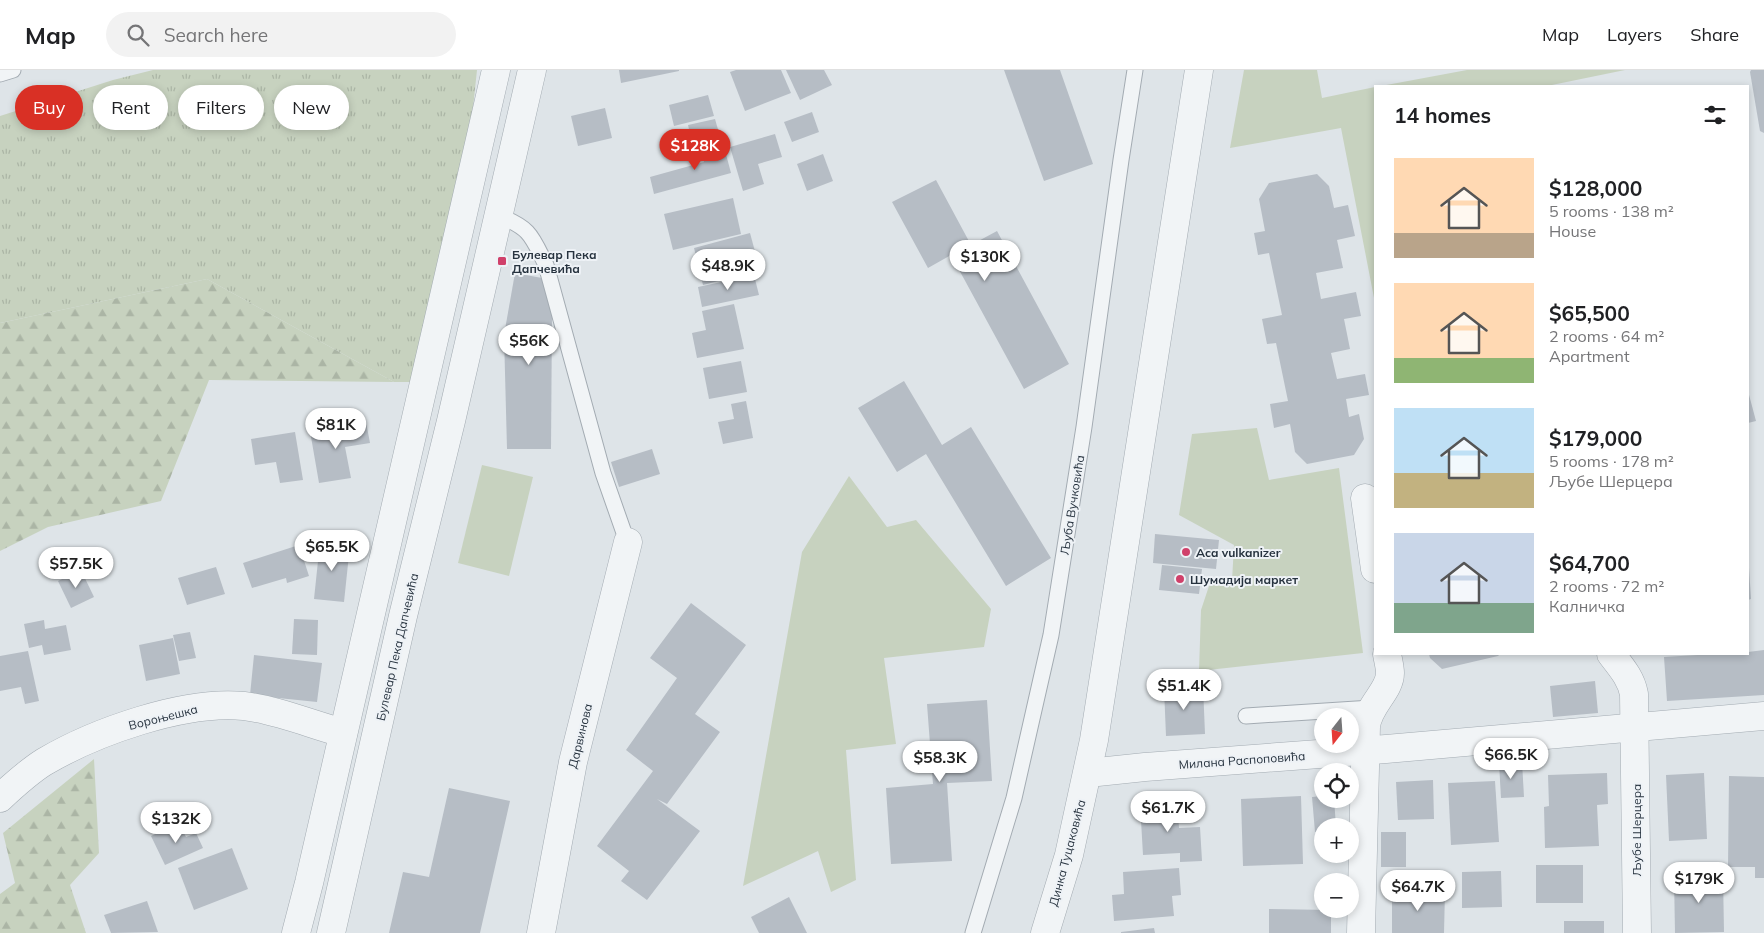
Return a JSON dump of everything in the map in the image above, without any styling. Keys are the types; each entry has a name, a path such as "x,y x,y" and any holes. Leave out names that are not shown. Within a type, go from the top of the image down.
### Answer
{"street":[{"path":"296,933 496,70"},
{"name":"Булевар Пека Дапчевића","path":"332,933 401,626 532,70"},
{"path":"1088,773 1199,70"},
{"path":"1365,498 1374,562"},
{"name":"Дарвинова","path":"541,933 573,762 628,542"},
{"path":"1361,933 1367,718 1389,680 1388,655"},
{"path":"1612,655 1632,685 1635,727"},
{"name":"Вороњешка","path":"0,798 20,779 44,762 70,749 112,730 183,710 218,705 244,706 273,712 343,733"},
{"name":"Милана Распоповића","path":"1088,773 1764,716"},
{"name":"Љубе Шерцера","path":"1635,727 1636,933"},
{"name":"Динка Туцаковића","path":"1046,933 1069,854 1088,773"}],"lane":[{"name":"Љуба Вучковића","path":"973,933 1014,798 1051,635 1084,427 1120,160 1135,70"},
{"path":"499,216 514,222 531,234 546,265 603,473 628,542"},
{"path":"1246,716 1372,708"}],"green space":[{"path":"153,70 477,70 473,108 412,382 394,382 207,279 0,323 0,116 15,111 15,130 83,130 83,90 93,86 93,130 168,130 168,85 97,85"},
{"path":"1244,70 1317,70 1322,98 1374,87 1374,298 1341,128 1230,148"},
{"path":"1467,70 1625,70 1552,85 1386,85"},
{"path":"207,279 394,382 209,380 161,501 48,527 0,551 0,323"},
{"path":"1257,428 1269,480 1339,468 1363,653 1199,671 1201,610 1211,580 1232,581 1234,545 1179,515 1192,434"},
{"path":"482,465 533,477 509,576 458,563"},
{"path":"849,476 887,527 916,520 991,609 984,647 884,658 896,744 846,750 856,880 831,892 818,851 743,886 802,552"},
{"path":"94,759 99,853 70,885 86,933 0,933 0,894 15,883 3,833"}],"building":[{"path":"619,70 679,70 679,71 621,83"},
{"path":"736,70 781,70 791,93 745,111 730,72"},
{"path":"786,70 824,70 832,85 800,100"},
{"path":"1004,70 1060,70 1093,164 1044,181"},
{"path":"1751,70 1764,70 1764,133 1760,131"},
{"path":"708,95 714,116 674,126 669,105"},
{"path":"605,108 612,138 578,146 571,116"},
{"path":"812,112 819,132 792,142 784,122"},
{"path":"715,119 721,140 693,146 688,125"},
{"path":"775,134 782,157 758,164 764,184 743,191 730,147"},
{"path":"723,143 731,173 654,194 650,177 704,162 700,149"},
{"path":"823,154 833,181 807,191 797,164"},
{"path":"1317,174 1329,186 1334,208 1348,205 1355,236 1337,240 1343,268 1316,273 1321,299 1356,292 1361,316 1344,319 1350,349 1331,353 1337,379 1365,374 1369,395 1346,399 1349,417 1359,414 1364,439 1354,455 1307,464 1295,452 1290,424 1274,428 1270,404 1288,401 1276,343 1267,344 1262,319 1282,315 1269,253 1258,255 1254,233 1265,231 1259,199 1269,183"},
{"path":"936,180 971,245 997,231 1069,364 1024,389 951,255 928,268 892,202"},
{"path":"733,198 741,234 673,250 664,214"},
{"path":"750,233 760,270 703,285 694,248"},
{"path":"515,273 542,278 552,314 551,449 507,449 504,335"},
{"path":"754,275 759,295 702,307 698,287"},
{"path":"734,304 744,349 697,358 692,333 706,330 702,311"},
{"path":"741,361 747,392 709,399 703,368"},
{"path":"904,381 942,445 971,427 1051,558 1006,586 926,454 897,472 858,408"},
{"path":"1749,395 1756,421 1749,423"},
{"path":"746,401 753,438 723,444 718,422 734,419 731,404"},
{"path":"366,422 370,443 345,447 351,478 319,483 310,431"},
{"path":"295,432 303,480 280,483 276,462 255,465 251,439"},
{"path":"652,449 660,474 619,487 611,462"},
{"name":"Aca vulkanizer","path":"1155,534 1219,540 1216,569 1153,563"},
{"path":"320,542 350,545 344,602 314,599"},
{"path":"299,545 309,576 287,583 286,578 252,588 243,563"},
{"name":"Шумадија маркет","path":"1162,565 1202,569 1199,594 1159,590"},
{"path":"216,567 225,594 187,605 178,578"},
{"path":"1749,568 1751,599 1749,600"},
{"path":"81,570 94,597 71,608 58,581"},
{"path":"691,603 746,645 695,714 720,732 667,804 657,799 700,831 647,900 621,881 629,871 597,846 653,771 626,750 677,678 650,658"},
{"path":"294,619 318,620 317,655 292,654"},
{"path":"44,620 45,629 66,625 71,650 44,655 42,645 29,648 24,624"},
{"path":"190,632 196,658 179,661 173,635"},
{"path":"173,638 180,674 146,681 139,645"},
{"path":"1764,650 1764,695 1667,701 1664,657 1749,655 1749,652"},
{"path":"28,651 39,701 25,704 21,687 0,691 0,656"},
{"path":"254,655 322,663 317,702 250,695"},
{"path":"1429,655 1499,655 1442,669"},
{"path":"1595,681 1598,713 1553,717 1550,686"},
{"path":"1203,686 1205,734 1166,736 1164,688"},
{"path":"987,700 992,781 947,783 952,861 891,864 886,788 933,784 927,704"},
{"path":"1522,762 1524,797 1501,798 1499,763"},
{"path":"1607,773 1608,804 1597,805 1599,846 1545,848 1544,807 1549,806 1548,775"},
{"path":"1704,773 1707,839 1669,841 1666,775"},
{"path":"1729,776 1764,777 1764,878 1755,878 1755,867 1728,867"},
{"path":"1433,780 1434,819 1398,820 1396,782"},
{"path":"1495,781 1499,842 1451,845 1448,783"},
{"path":"449,788 510,801 480,933 389,933 403,872 429,877"},
{"path":"1301,796 1303,864 1243,866 1241,799"},
{"path":"1312,797 1314,797 1314,808 1335,808 1335,818 1314,818 1314,820"},
{"path":"1177,801 1179,828 1200,827 1202,861 1180,862 1180,853 1143,855 1140,803"},
{"path":"179,823 186,837 196,833 203,848 165,865 151,836"},
{"path":"1381,832 1406,832 1406,867 1381,867"},
{"path":"232,848 248,889 194,910 178,868"},
{"path":"1536,865 1583,865 1583,903 1536,903"},
{"path":"1179,868 1181,895 1172,896 1174,916 1114,921 1112,895 1124,894 1123,872"},
{"path":"1501,871 1502,907 1462,908 1462,872"},
{"path":"1723,876 1724,932 1675,933 1674,877"},
{"path":"1392,890 1445,891 1444,933 1392,933"},
{"path":"789,897 807,933 759,933 751,917"},
{"path":"147,901 158,932 111,933 104,915"},
{"path":"1269,909 1314,910 1314,918 1331,918 1331,933 1269,933"},
{"path":"1564,921 1604,921 1604,933 1564,933"},
{"path":"1154,928 1155,933 1121,933 1121,932"}],"place":[{"name":"Булевар Пека Дапчевића","path":"502,261"},
{"name":"Aca vulkanizer","path":"1186,552"},
{"name":"Шумадија маркет","path":"1180,579"}]}
